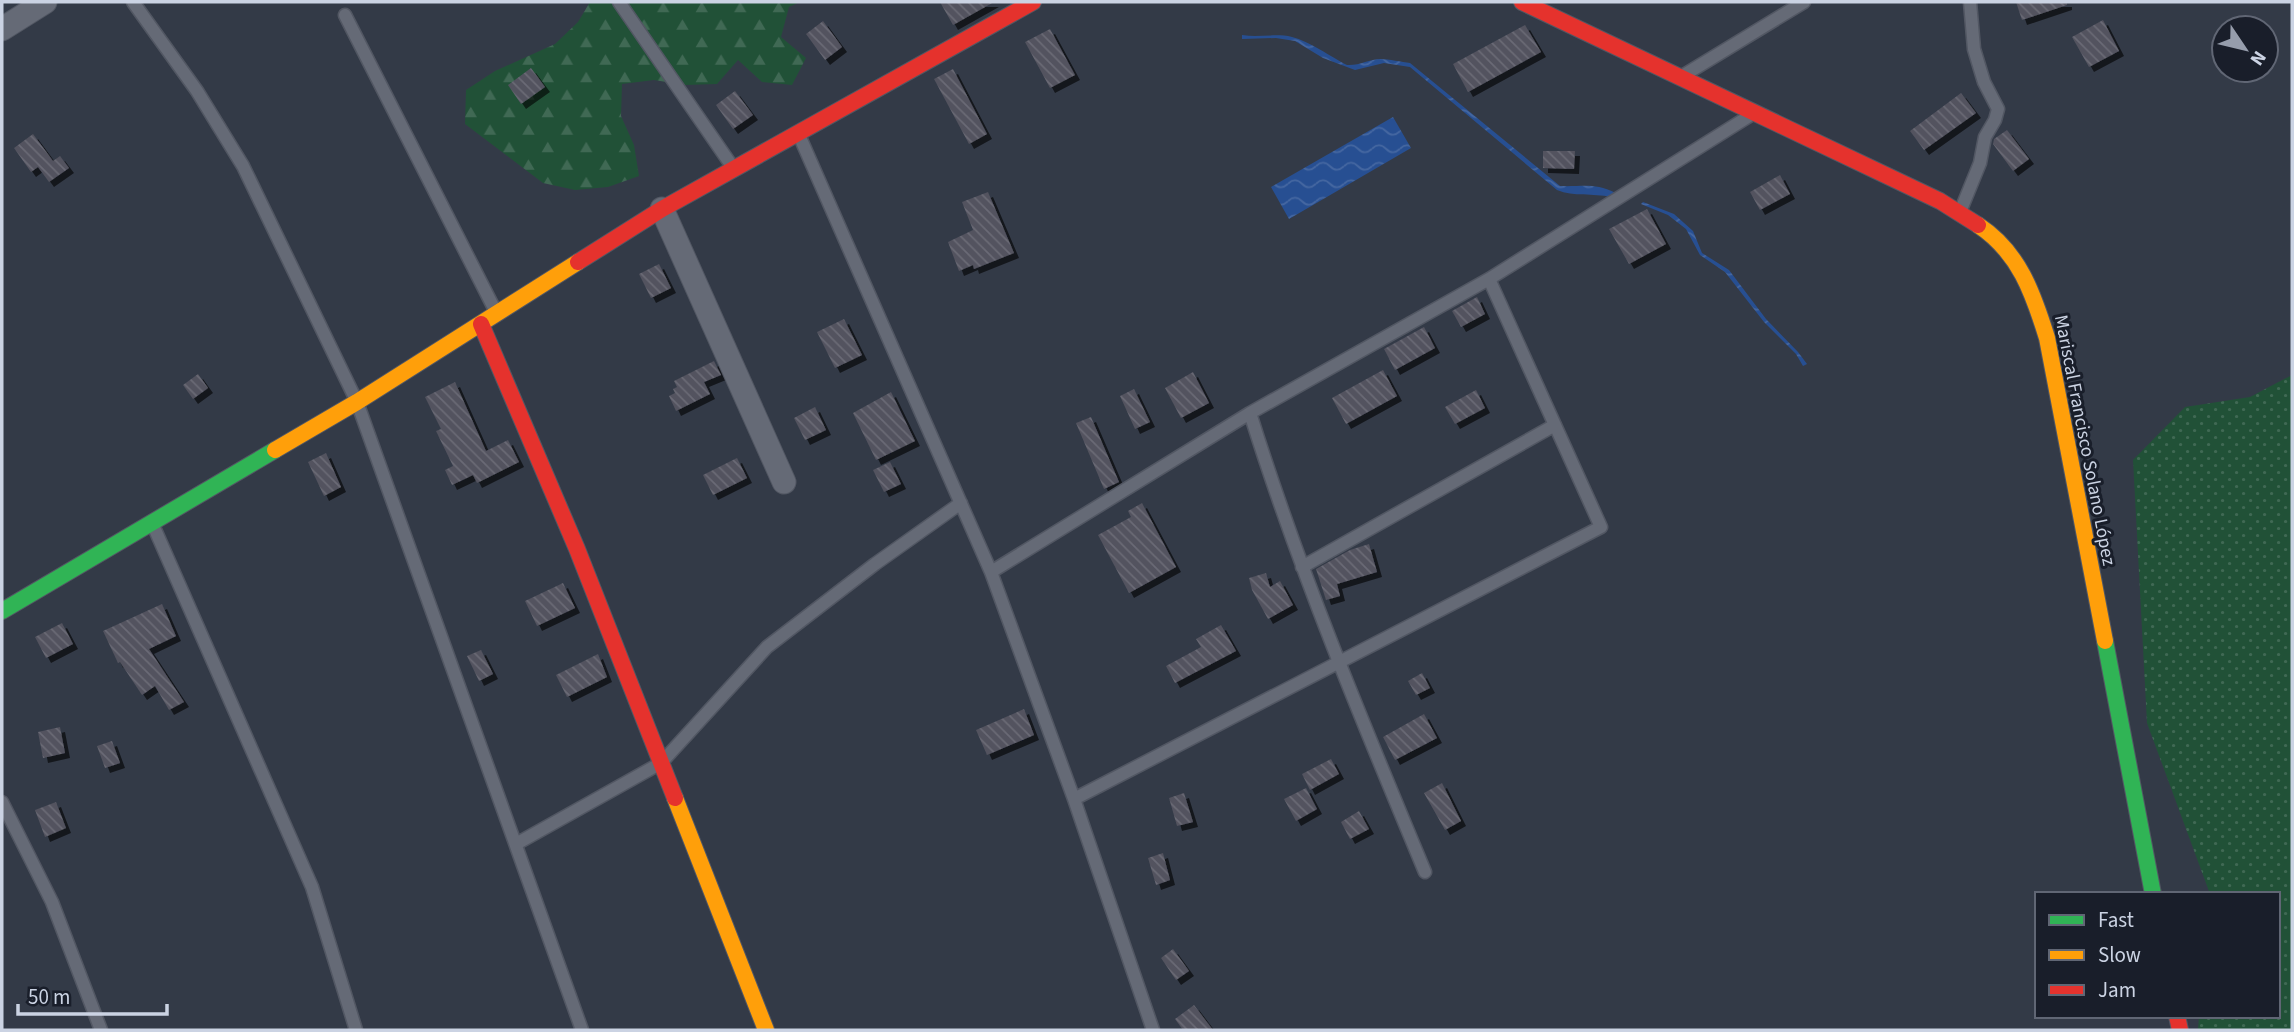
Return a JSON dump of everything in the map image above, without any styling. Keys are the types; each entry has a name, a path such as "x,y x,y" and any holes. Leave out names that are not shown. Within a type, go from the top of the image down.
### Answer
{"street":[{"path":"2,29 45,2"},
{"path":"2,611 357,402 662,209 1033,2"},
{"name":"Mariscal Francisco Solano López","path":"1522,2 1960,212 2002,242 2024,271 2047,338 2153,892"},
{"path":"662,209 784,481"},
{"path":"481,324 577,549 766,1030"}],"lane":[{"path":"133,2 197,91 243,166 357,402 582,1030"},
{"path":"619,2 735,169"},
{"path":"1681,77 1804,2"},
{"path":"1960,212 1980,163 1985,137 1998,109 1984,82 1974,49 1970,2"},
{"path":"345,15 497,315"},
{"path":"991,572 1250,413 1489,279 1754,113"},
{"path":"798,134 991,572 1074,799 1153,1030"},
{"path":"1074,799 1601,527 1489,279"},
{"path":"1250,413 1279,505 1338,663 1425,872"},
{"path":"1302,567 1555,425"},
{"path":"516,844 661,763 767,648 875,564 961,503"},
{"path":"152,524 312,887 356,1030"},
{"path":"2,802 52,902 102,1030"}],"green space":[{"path":"590,2 800,2 789,7 781,37 806,58 792,85 762,82 738,60 717,84 685,85 654,80 622,84 621,116 634,145 639,176 608,187 575,190 543,183 465,124 466,90 495,71 555,44 578,22"},
{"path":"2292,375 2292,1030 2198,1030 2199,1018 2280,1018 2280,892 2209,892 2147,723 2133,460 2185,407 2250,397"}],"water":[{"path":"1242,35 1279,35 1299,39 1347,65 1381,59 1410,63 1560,186 1594,186 1616,193 1611,197 1557,190 1410,67 1384,63 1355,70 1323,58 1295,41 1276,38 1242,39"},
{"path":"1393,117 1411,148 1289,219 1271,187"},
{"path":"1643,202 1674,214 1693,231 1702,253 1729,270 1766,319 1807,364 1803,366 1796,354 1764,322 1725,272 1700,255 1686,229 1668,215 1641,204"}],"building":[{"path":"940,2 994,2 953,25"},
{"path":"2016,2 2067,2 2067,5 2022,20"},
{"path":"2103,20 2119,51 2089,67 2072,37"},
{"path":"823,21 842,47 825,60 806,34"},
{"path":"1525,25 1541,52 1468,92 1453,64"},
{"path":"1050,29 1075,75 1050,88 1025,42"},
{"path":"531,68 545,87 521,104 508,85"},
{"path":"953,69 987,134 969,144 934,79"},
{"path":"735,91 753,115 733,129 716,105"},
{"path":"1961,93 1976,113 1924,150 1910,131"},
{"path":"2007,130 2029,159 2013,171 1993,144 1994,139"},
{"path":"33,134 53,161 60,156 69,168 49,182 38,167 31,172 14,148"},
{"path":"1543,151 1575,151 1574,169 1543,168"},
{"path":"1780,175 1790,194 1760,210 1750,192"},
{"path":"988,192 1014,253 974,269 973,265 959,271 948,242 973,230 962,202"},
{"path":"1647,209 1666,244 1629,264 1609,229"},
{"path":"659,264 671,288 651,298 639,274"},
{"path":"1477,297 1485,314 1461,327 1452,311"},
{"path":"844,319 862,355 835,368 817,332"},
{"path":"1424,327 1435,348 1395,370 1384,349"},
{"path":"714,361 721,375 704,382 710,394 676,411 669,396 675,393 673,389 677,387 674,381"},
{"path":"1383,370 1397,396 1346,424 1332,398"},
{"path":"1193,372 1209,403 1181,418 1165,388"},
{"path":"198,374 208,388 193,399 183,385"},
{"path":"455,382 486,451 508,440 519,462 477,483 473,475 452,485 445,470 453,466 436,431 441,429 425,397"},
{"path":"1134,389 1150,422 1135,429 1120,396"},
{"path":"1476,390 1485,408 1455,424 1445,407"},
{"path":"891,392 915,441 876,460 853,413"},
{"path":"815,407 826,430 805,440 794,418"},
{"path":"1091,417 1119,482 1104,489 1076,423"},
{"path":"326,453 341,487 324,496 308,462"},
{"path":"737,458 747,478 713,495 703,475"},
{"path":"890,462 901,484 884,492 873,470"},
{"path":"1142,503 1176,567 1129,593 1098,535 1131,517 1128,511"},
{"path":"1369,544 1377,572 1337,584 1340,596 1326,600 1316,569 1350,550"},
{"path":"1266,573 1270,587 1280,581 1293,605 1268,619 1252,590 1249,578"},
{"path":"563,583 575,608 537,626 525,601"},
{"path":"162,604 176,636 149,649 184,702 169,710 155,686 142,695 120,662 118,663 103,631"},
{"path":"62,623 73,644 46,658 35,637"},
{"path":"1221,625 1236,651 1175,683 1166,666 1201,647 1196,639"},
{"path":"481,650 493,674 479,681 467,656"},
{"path":"598,654 607,677 567,697 556,675"},
{"path":"1422,673 1430,688 1416,695 1408,681"},
{"path":"1024,709 1034,735 987,755 976,730"},
{"path":"1424,714 1437,738 1395,760 1383,737"},
{"path":"60,727 65,753 43,758 38,732"},
{"path":"112,741 120,763 105,768 97,746"},
{"path":"1331,759 1339,774 1310,790 1302,774"},
{"path":"1442,783 1461,821 1445,830 1424,793"},
{"path":"1306,788 1317,809 1296,821 1284,799"},
{"path":"1184,793 1193,822 1177,826 1169,798"},
{"path":"56,802 66,828 45,837 35,810"},
{"path":"1359,811 1369,829 1350,839 1341,822"},
{"path":"1163,853 1170,880 1156,885 1148,858"},
{"path":"1173,949 1189,971 1176,980 1161,958"},
{"path":"1194,1005 1213,1030 1183,1030 1175,1019"}],"traffic: fast":[{"path":"2,611 275,450"},
{"path":"2105,641 2153,892"}],"traffic: slow":[{"path":"1978,225 2004,248 2023,275 2047,338 2105,641"},
{"path":"275,450 357,402 578,262"},
{"path":"675,798 766,1030"}],"traffic: jam":[{"path":"578,262 662,209 1033,2"},
{"path":"1522,2 1940,201 1978,225"},
{"path":"481,324 577,549 675,798"},
{"path":"2177,1018 2180,1030"}]}
